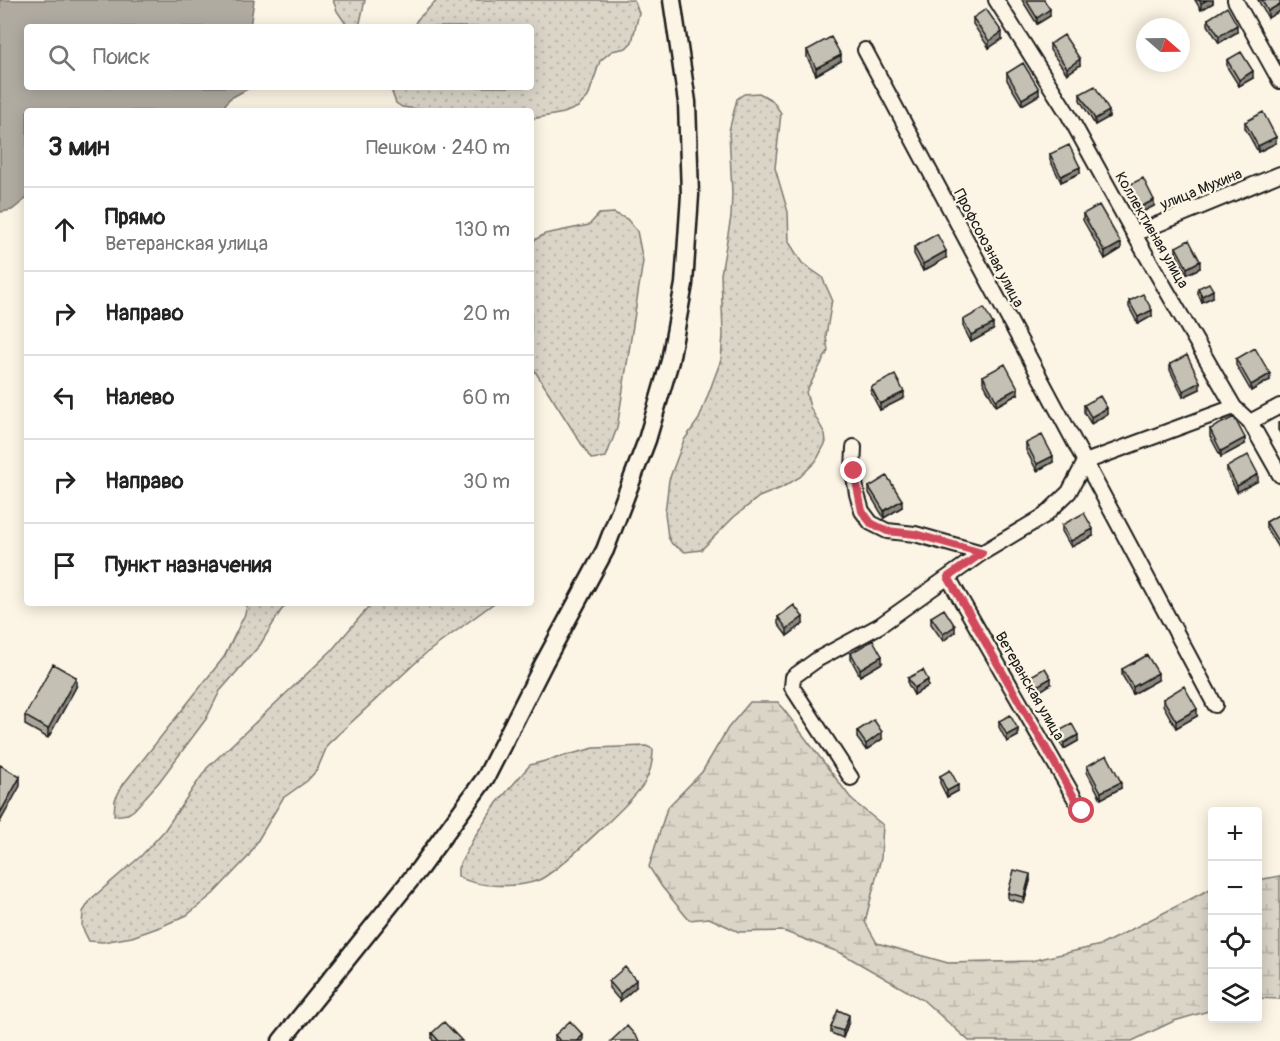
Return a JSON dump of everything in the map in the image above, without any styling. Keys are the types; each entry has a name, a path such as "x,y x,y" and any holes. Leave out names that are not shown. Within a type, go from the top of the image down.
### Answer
{"main road":[{"path":"281,1041 420,868 486,777 605,550 648,440 670,361 684,284 690,195 687,102 672,0"}],"street":[{"name":"Коллективная улица","path":"996,0 1068,114 1234,407 1250,422 1280,475"},
{"path":"1235,0 1280,81"},
{"name":"Профсоюзная улица","path":"865,50 1215,705"},
{"name":"улица Мухина","path":"1134,234 1280,174"},
{"path":"1250,422 1280,406"},
{"path":"851,778 792,687 793,677 818,659 879,626 982,553 1044,516 1070,492 1085,462 1234,407"},
{"path":"854,447 857,494 862,511 871,523 887,531 915,534 982,553"},
{"name":"Ветеранская улица","path":"948,577 1082,811"}],"green space":[{"path":"333,0 365,0 360,24 346,24"},
{"path":"437,0 634,0 639,13 632,42 626,48 612,51 600,61 588,97 578,107 564,113 534,118 534,108 410,108 396,103 391,90 534,90 534,24 415,24"},
{"path":"759,93 772,100 781,113 775,168 788,212 789,242 802,263 822,277 832,299 826,336 828,351 806,392 810,407 825,434 826,442 816,461 800,477 759,497 734,517 701,550 685,552 672,544 668,537 665,513 669,480 684,440 699,419 721,360 723,335 721,274 731,217 732,193 729,131 737,99 744,94"},
{"path":"614,213 627,219 637,231 643,261 617,428 606,457 591,459 534,370 534,240 545,234 589,225 599,214"},
{"path":"247,606 285,606 260,645 220,691 206,719 159,782 134,810 128,814 114,816 115,800 122,786 224,657"},
{"path":"369,606 490,606 425,654 328,744 317,770 307,781 283,798 248,857 213,894 187,915 160,927 132,937 103,942 89,941 82,927 83,912 91,899 141,856 164,831 207,768 331,651"},
{"path":"750,702 778,702 853,801 883,825 881,858 865,922 877,943 948,963 1031,961 1101,945 1208,890 1208,1011 1174,1021 1132,1041 969,1041 923,1000 841,953 783,931 739,932 709,918 689,920 649,867 667,808 702,772 728,728"},
{"path":"646,746 653,749 652,761 648,776 640,789 596,833 548,874 531,883 509,885 486,885 458,876 458,868 475,836 497,803 530,765 594,748"},
{"path":"1280,876 1280,999 1262,998 1262,879"}],"shaded area":[{"path":"0,0 254,0 250,24 24,24 24,90 246,90 229,99 223,108 24,108 24,200 12,210 0,212"}],"building":[{"path":"1026,0 1044,0 1050,9 1037,18"},
{"path":"1262,0 1280,0 1280,4 1268,11"},
{"path":"1227,7 1237,25 1219,36 1208,19"},
{"path":"986,9 1002,32 989,41 973,18"},
{"path":"1064,35 1080,59 1067,68 1050,44"},
{"path":"831,37 841,55 816,68 807,50"},
{"path":"1241,52 1253,71 1239,80 1227,60"},
{"path":"1023,63 1039,89 1022,99 1007,73"},
{"path":"1095,86 1109,111 1095,119 1080,94"},
{"path":"1263,112 1276,137 1258,146 1245,122"},
{"path":"1069,145 1080,167 1061,176 1050,154"},
{"path":"1143,178 1154,200 1138,208 1127,186"},
{"path":"1099,205 1121,243 1105,252 1083,214"},
{"path":"937,234 946,251 923,264 914,247"},
{"path":"1189,240 1200,261 1187,268 1176,247"},
{"path":"1209,283 1213,290 1202,296 1198,288"},
{"path":"1143,294 1152,310 1138,317 1129,301"},
{"path":"984,308 993,324 971,335 963,320"},
{"path":"1255,348 1270,374 1251,385 1236,359"},
{"path":"1187,355 1200,382 1183,391 1170,364"},
{"path":"1005,364 1018,388 996,400 983,376"},
{"path":"895,375 904,392 880,404 871,387"},
{"path":"1100,396 1107,408 1091,417 1084,405"},
{"path":"1234,417 1245,438 1221,451 1210,429"},
{"path":"1042,435 1053,456 1037,464 1026,443"},
{"path":"1248,455 1258,474 1237,486 1227,467"},
{"path":"887,476 902,500 884,511 869,487"},
{"path":"1084,513 1093,529 1071,541 1062,525"},
{"path":"1280,514 1280,545 1266,522"},
{"path":"794,605 803,617 787,629 778,617"},
{"path":"944,609 955,626 943,634 931,617"},
{"path":"873,640 882,656 860,669 851,653"},
{"path":"1147,655 1158,673 1133,687 1122,669"},
{"path":"53,664 76,677 48,729 25,716"},
{"path":"1045,668 1051,678 1037,686 1031,676"},
{"path":"923,670 928,680 914,688 908,678"},
{"path":"1184,686 1197,709 1176,721 1163,699"},
{"path":"1010,715 1018,729 1007,735 999,721"},
{"path":"874,720 882,732 866,744 857,731"},
{"path":"1072,724 1078,735 1064,743 1057,732"},
{"path":"1107,755 1121,782 1101,792 1087,766"},
{"path":"0,765 20,777 0,813"},
{"path":"950,770 958,785 947,791 940,776"},
{"path":"1014,870 1030,874 1024,897 1008,893"},
{"path":"625,967 636,980 620,994 609,981"},
{"path":"838,1010 849,1015 843,1031 831,1027"},
{"path":"570,1021 583,1035 577,1041 560,1041 555,1035"},
{"path":"444,1022 462,1041 439,1041 432,1033"},
{"path":"627,1026 640,1041 611,1041"}],"route":[{"path":"854,471 862,511 871,523 887,531 915,534 982,553 948,577 1082,811"}]}
